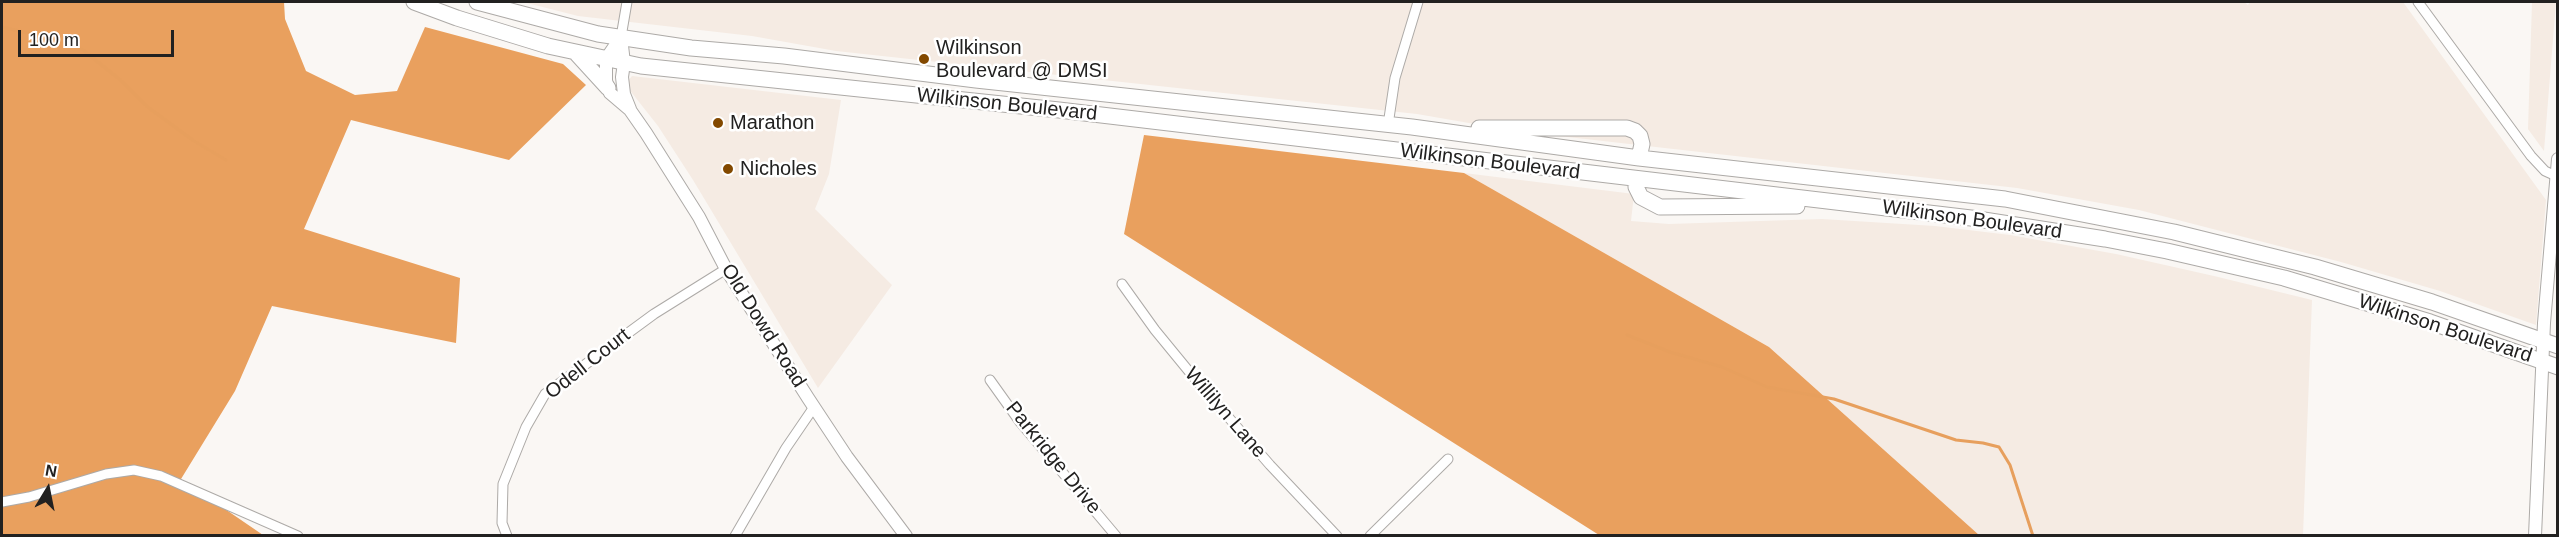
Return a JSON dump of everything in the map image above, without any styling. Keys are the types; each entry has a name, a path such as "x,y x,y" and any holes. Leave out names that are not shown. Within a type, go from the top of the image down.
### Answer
{"main road":[{"name":"Wilkinson Boulevard","path":"414,2 501,33 624,63 1092,114 1971,218 2105,240 2167,251 2284,278 2430,322 2558,367"},
{"name":"Wilkinson Boulevard","path":"477,2 552,23 691,48 784,56 987,81 1412,127 1639,158 1973,194 2109,219 2335,273 2432,302 2550,343"},
{"path":"576,53 608,88"},
{"path":"1412,127 1627,128 1635,130 1640,136 1642,144 1639,158"},
{"path":"1636,180 1636,187 1641,197 1660,207 1868,206"}],"street":[{"name":"Old Dowd Road","path":"627,2 621,37 624,63 623,86 630,110"},
{"path":"1388,125 1395,78 1418,2"},
{"path":"2418,2 2531,156 2545,171 2556,176"},
{"name":"Old Dowd Road","path":"606,59 621,37"},
{"path":"606,59 608,88"},
{"name":"Old Dowd Road","path":"608,88 610,93 630,110 680,186 726,269 847,457 906,536"},
{"path":"1636,180 1639,158"},
{"path":"2535,536 2542,362 2550,343 2558,159"},
{"path":"2105,240 2109,219"},
{"name":"Odell Court","path":"507,536 502,523 503,484 526,427 545,394 654,314 726,269"},
{"name":"Willilyn Lane","path":"1122,284 1155,330 1196,380 1270,465 1337,536"},
{"name":"Parkridge Drive","path":"990,380 1020,422 1116,536"},
{"path":"735,536 786,448 814,406"},
{"path":"1370,536 1448,459"},
{"path":"2,502 29,497 106,474 134,471 161,476 298,536"}],"shaded area":[{"path":"2,2 284,2 285,19 306,71 355,95 397,91 425,27 563,64 586,85 509,160 351,120 304,229 460,278 456,343 272,306 235,391 181,479 263,535 2,535"},
{"path":"523,2 2244,2 2248,5 2250,2 2403,2 2546,200 2536,325 2440,291 2341,262 2139,210 2017,188 1515,131 1417,114 836,51 752,36 578,16"},
{"path":"2532,2 2556,2 2544,151 2528,129"},
{"path":"632,76 841,100 829,174 815,209 892,285 818,388 693,180 658,126 628,88 627,82"},
{"path":"1144,135 1464,173 1769,347 1979,535 1599,535 1124,234"},
{"path":"1464,173 1634,194 1631,221 1669,224 1822,219 1935,226 2010,235 2116,254 2312,300 2303,535 1979,535 1769,347"}],"waterway":[{"path":"2,27 70,43 83,50 118,78 149,108 194,141 226,160"},
{"path":"1627,335 1670,352 1722,367 1767,387 1834,399 1956,440 1999,447 2010,465 2033,536"}],"place":[{"name":"Wilkinson Boulevard @ DMSI","path":"924,59"},
{"name":"Marathon","path":"718,123"},
{"name":"Nicholes","path":"728,169"}]}
